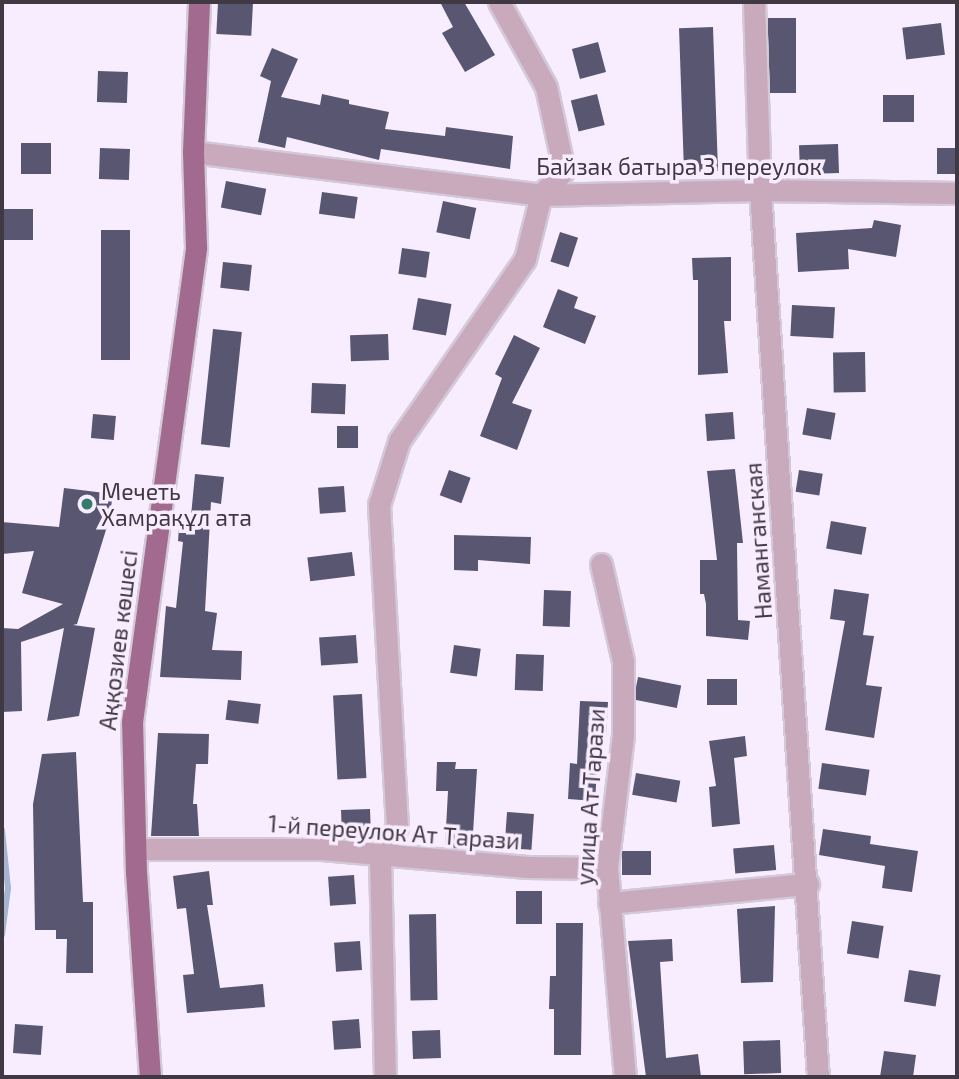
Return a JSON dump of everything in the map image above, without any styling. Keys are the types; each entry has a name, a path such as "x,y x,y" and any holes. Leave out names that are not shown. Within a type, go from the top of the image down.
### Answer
{"main road":[{"name":"Аққозиев көшесі","path":"150,1077 135,849 132,722 196,247 193,152 199,2"}],"street":[{"path":"385,1077 380,852 397,827 379,505 400,440 525,259 541,195 564,170 546,87 499,2"},
{"name":"Наманганская","path":"754,2 760,190 808,884 818,1077"},
{"name":"Байзак батыра 3 переулок","path":"193,152 541,195 760,190 957,193"},
{"name":"улица Ат Тарази","path":"601,564 623,662 623,735 607,867 625,1077"},
{"name":"1-й переулок Ат Тарази","path":"135,849 380,852 527,867 607,867"},
{"path":"609,903 808,884"}],"building":[{"path":"218,2 253,4 251,36 216,34"},
{"path":"440,2 464,2 495,55 465,72 442,33 453,27"},
{"path":"768,18 796,18 796,93 768,93"},
{"path":"941,23 945,55 906,60 902,28"},
{"path":"713,27 718,171 684,172 679,28"},
{"path":"598,42 606,72 580,79 572,49"},
{"path":"272,48 298,59 281,97 320,105 322,94 349,100 349,104 389,112 385,129 445,136 446,127 513,136 510,169 381,149 379,160 287,137 285,148 258,142 271,81 260,76"},
{"path":"98,71 128,72 127,103 97,102"},
{"path":"597,94 605,125 579,132 571,101"},
{"path":"883,95 914,95 914,122 883,122"},
{"path":"21,143 51,143 51,174 21,174"},
{"path":"838,144 839,173 800,174 799,145"},
{"path":"100,148 130,149 129,180 99,179"},
{"path":"937,148 957,148 957,174 937,174"},
{"path":"226,181 266,189 261,215 221,208"},
{"path":"322,192 358,197 355,219 319,214"},
{"path":"443,201 476,208 470,239 436,232"},
{"path":"3,209 33,209 33,240 3,240"},
{"path":"874,220 901,225 896,257 848,249 849,269 798,272 796,233 872,228"},
{"path":"101,230 130,230 130,360 101,360"},
{"path":"560,232 578,238 568,267 550,261"},
{"path":"402,248 430,252 426,278 398,274"},
{"path":"731,257 731,321 724,321 728,373 698,375 698,280 693,280 692,258"},
{"path":"223,262 252,265 249,291 220,288"},
{"path":"558,289 578,297 574,308 596,316 585,344 543,327"},
{"path":"418,298 451,304 446,335 412,330"},
{"path":"792,305 835,307 833,338 790,336"},
{"path":"213,329 242,332 230,447 201,444"},
{"path":"388,334 389,360 351,361 350,335"},
{"path":"514,335 540,348 512,403 532,410 517,450 480,436 502,378 495,374"},
{"path":"865,352 866,392 834,393 833,353"},
{"path":"312,383 346,384 345,414 311,413"},
{"path":"807,408 836,413 831,440 802,435"},
{"path":"733,412 735,439 707,441 705,414"},
{"path":"93,414 116,416 114,440 91,438"},
{"path":"337,426 358,426 358,448 337,448"},
{"path":"735,469 743,543 737,543 738,620 750,621 748,640 706,636 706,604 704,594 700,594 700,560 717,560 707,471"},
{"path":"449,470 471,478 461,503 440,495"},
{"path":"799,470 823,474 819,495 796,492"},
{"path":"195,474 224,477 221,504 211,502 205,611 217,613 212,650 242,651 241,680 160,677 166,606 176,608 183,542 178,541 180,515 191,516"},
{"path":"344,486 346,512 320,514 318,488"},
{"path":"64,488 113,494 109,520 77,624 73,625 95,628 79,716 47,721 64,628 21,642 22,711 2,712 2,628 18,629 63,604 22,593 34,551 2,554 2,522 59,527"},
{"path":"831,521 866,527 862,555 826,549"},
{"path":"454,535 531,537 530,564 478,560 478,571 454,570"},
{"path":"352,552 355,576 310,581 307,557"},
{"path":"834,589 869,594 863,635 874,636 866,685 882,687 874,738 825,730 845,621 830,619"},
{"path":"544,590 571,591 570,627 543,626"},
{"path":"356,635 358,663 321,666 319,638"},
{"path":"454,645 481,649 477,676 450,673"},
{"path":"516,654 544,655 543,691 515,690"},
{"path":"638,677 681,685 677,708 634,700"},
{"path":"707,679 737,679 737,705 707,705"},
{"path":"362,694 366,778 337,779 333,696"},
{"path":"228,700 261,704 258,724 226,720"},
{"path":"580,701 608,702 606,738 599,738 595,801 568,799 570,763 577,764"},
{"path":"158,733 209,734 208,764 196,764 193,804 197,804 199,836 151,836"},
{"path":"745,736 747,756 734,758 740,824 712,827 709,787 716,786 709,741"},
{"path":"76,752 83,902 93,902 93,973 66,973 67,939 56,939 56,930 35,930 33,804 42,754"},
{"path":"437,762 456,762 455,769 477,769 472,849 445,847 448,791 436,791"},
{"path":"822,763 870,770 866,795 818,789"},
{"path":"636,773 680,781 676,802 632,795"},
{"path":"370,809 371,839 342,840 341,810"},
{"path":"507,812 534,814 531,850 504,848"},
{"path":"823,829 871,836 870,844 918,851 912,892 882,888 885,866 819,855"},
{"path":"774,845 776,870 735,873 733,849"},
{"path":"622,851 651,851 651,875 622,875"},
{"path":"209,871 213,905 207,905 220,988 263,984 265,1007 187,1013 183,975 194,974 186,908 177,909 173,876"},
{"path":"354,875 356,904 330,906 328,877"},
{"path":"516,891 542,891 542,924 516,924"},
{"path":"775,906 773,982 741,983 737,909"},
{"path":"409,914 436,914 438,1000 411,1000"},
{"path":"852,921 884,926 878,959 847,954"},
{"path":"556,923 583,923 581,1055 554,1055 554,1009 549,1009 550,976 556,976"},
{"path":"672,939 673,961 660,962 666,1058 698,1054 701,1077 646,1077 628,941"},
{"path":"360,941 362,970 336,972 334,943"},
{"path":"909,970 941,975 936,1007 904,1002"},
{"path":"359,1019 361,1048 334,1050 332,1021"},
{"path":"15,1024 43,1026 41,1055 13,1053"},
{"path":"440,1030 441,1058 413,1059 412,1031"},
{"path":"780,1040 781,1073 744,1074 743,1041"},
{"path":"884,1051 916,1055 913,1077 880,1077"}],"waterway":[{"path":"2,830 8,888 2,935"}],"place":[{"name":"Мечеть Хамрақұл ата","path":"87,504"}]}
